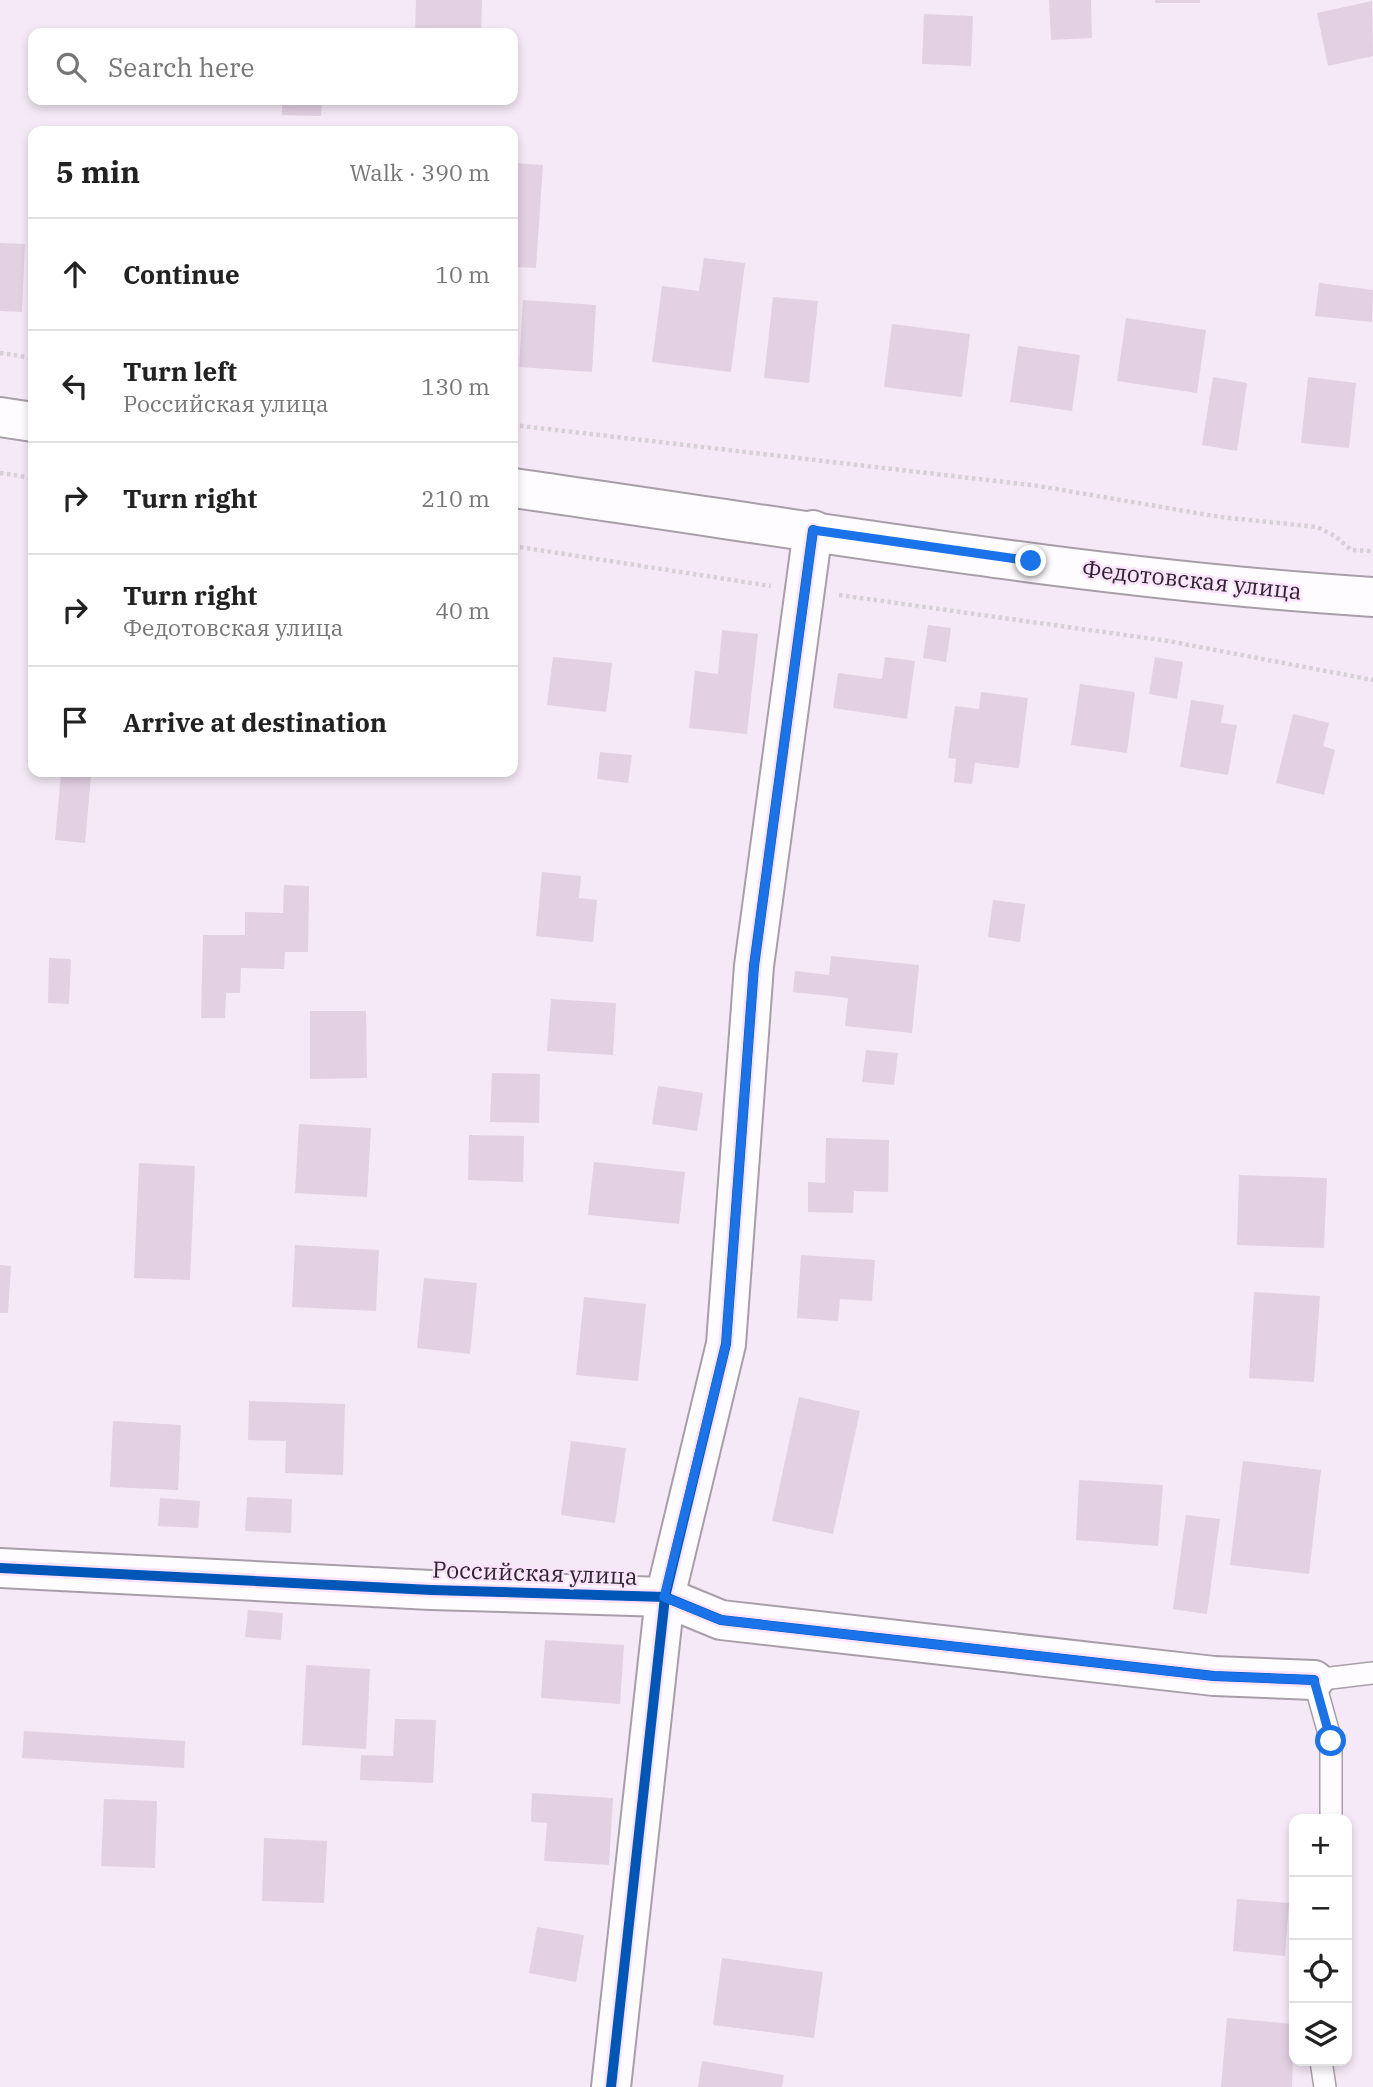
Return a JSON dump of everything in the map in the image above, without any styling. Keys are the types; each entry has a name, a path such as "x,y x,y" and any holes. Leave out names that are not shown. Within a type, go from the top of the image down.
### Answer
{"street":[{"path":"0,417 28,421"},
{"name":"Федотовская улица","path":"518,489 1162,576 1373,597"},
{"path":"611,2087 664,1597 726,1344 754,966 813,530"},
{"name":"Российская улица","path":"0,1568 430,1590 664,1597 721,1620 1214,1676 1314,1680"}],"lane":[{"path":"1331,1814 1331,1741 1314,1680 1373,1672"},
{"path":"1322,2066 1325,2087"}],"path":[{"path":"0,354 28,357"},
{"path":"518,426 1039,486 1220,517 1317,527 1351,550 1373,551"},
{"path":"0,473 28,477"},
{"path":"518,547 1168,641 1373,680"}],"building":[{"path":"416,0 482,0 481,28 415,28"},
{"path":"1049,0 1091,0 1092,38 1051,40"},
{"path":"1155,0 1200,0 1200,3 1155,3"},
{"path":"1372,1 1373,56 1328,66 1317,13"},
{"path":"924,14 973,16 971,66 922,64"},
{"path":"282,105 322,105 321,116 282,115"},
{"path":"518,163 543,165 536,268 518,267"},
{"path":"0,243 25,244 22,312 0,311"},
{"path":"704,258 745,263 731,372 652,362 662,286 699,291"},
{"path":"1319,283 1373,290 1372,322 1315,316"},
{"path":"773,297 818,301 809,383 764,378"},
{"path":"523,300 596,305 592,372 519,367"},
{"path":"1126,318 1206,330 1197,393 1117,381"},
{"path":"892,324 970,334 962,397 884,387"},
{"path":"1018,346 1080,355 1072,411 1010,402"},
{"path":"1213,377 1247,383 1237,451 1202,445"},
{"path":"1308,377 1356,383 1349,448 1301,443"},
{"path":"928,625 951,628 946,662 923,658"},
{"path":"722,630 758,634 747,734 689,728 695,671 718,674"},
{"path":"553,657 612,663 606,712 547,705"},
{"path":"885,657 915,661 907,719 833,708 838,673 882,679"},
{"path":"1155,657 1183,662 1177,699 1149,694"},
{"path":"1080,684 1135,692 1127,753 1071,745"},
{"path":"981,692 1028,698 1019,768 975,763 972,784 954,782 956,759 948,758 955,706 979,709"},
{"path":"1191,700 1224,705 1221,723 1237,725 1228,775 1180,767"},
{"path":"1293,714 1329,723 1323,746 1335,750 1324,795 1276,783"},
{"path":"600,752 632,755 628,783 597,779"},
{"path":"61,777 91,777 85,843 55,840"},
{"path":"542,872 581,876 579,898 597,900 593,942 536,936"},
{"path":"284,885 309,886 308,952 285,952 284,969 241,968 240,993 226,993 225,1018 201,1018 203,935 245,935 245,912 283,913"},
{"path":"993,900 1025,904 1020,942 988,937"},
{"path":"831,956 919,965 912,1033 845,1026 848,998 793,992 795,971 829,975"},
{"path":"49,958 71,959 69,1004 48,1003"},
{"path":"551,999 616,1003 613,1055 547,1051"},
{"path":"310,1011 366,1011 367,1078 310,1079"},
{"path":"866,1050 898,1053 894,1085 862,1082"},
{"path":"492,1073 540,1074 539,1123 490,1122"},
{"path":"658,1086 703,1093 697,1131 652,1124"},
{"path":"299,1124 371,1128 367,1197 295,1193"},
{"path":"469,1135 524,1136 523,1182 468,1180"},
{"path":"826,1138 889,1140 888,1192 854,1191 853,1213 808,1212 808,1182 825,1183"},
{"path":"594,1162 685,1172 679,1224 588,1215"},
{"path":"139,1163 195,1166 190,1280 134,1278"},
{"path":"1239,1175 1327,1178 1324,1248 1237,1245"},
{"path":"295,1245 379,1250 376,1311 292,1307"},
{"path":"801,1255 875,1260 872,1301 840,1299 838,1321 797,1318"},
{"path":"0,1265 11,1266 8,1313 0,1313"},
{"path":"424,1278 477,1283 470,1354 417,1348"},
{"path":"1254,1292 1320,1296 1314,1382 1249,1378"},
{"path":"584,1297 646,1304 638,1381 576,1375"},
{"path":"799,1397 860,1411 833,1534 772,1521"},
{"path":"249,1401 345,1404 343,1475 285,1473 286,1441 248,1440"},
{"path":"113,1421 181,1425 178,1490 110,1487"},
{"path":"571,1441 626,1448 615,1523 561,1515"},
{"path":"1243,1461 1321,1470 1309,1574 1230,1565"},
{"path":"1079,1480 1163,1485 1158,1546 1076,1540"},
{"path":"247,1497 292,1499 291,1533 245,1531"},
{"path":"160,1498 200,1501 198,1528 158,1526"},
{"path":"1186,1515 1220,1519 1207,1614 1173,1609"},
{"path":"248,1610 283,1613 281,1640 245,1637"},
{"path":"545,1640 624,1645 620,1704 541,1698"},
{"path":"306,1665 370,1669 366,1749 302,1745"},
{"path":"395,1719 436,1720 433,1783 360,1780 361,1755 393,1756"},
{"path":"24,1731 185,1741 184,1768 22,1758"},
{"path":"532,1793 613,1798 609,1865 544,1861 547,1823 531,1822"},
{"path":"104,1799 157,1801 155,1868 101,1866"},
{"path":"264,1838 327,1841 324,1903 262,1901"},
{"path":"1237,1899 1289,1903 1285,1956 1233,1951"},
{"path":"537,1927 584,1935 576,1982 529,1973"},
{"path":"722,1958 823,1972 814,2038 713,2025"},
{"path":"1227,2018 1289,2024 1292,2087 1221,2087"},
{"path":"702,2061 784,2075 782,2087 698,2087"}],"cycle path":[{"path":"611,2087 665,1597 726,1344 754,966 813,530"},
{"path":"0,1568 431,1590 665,1597 721,1620 1214,1676 1314,1680"}],"route":[{"path":"1031,561 813,530 754,966 726,1344 664,1597 721,1620 1214,1676 1314,1680 1331,1741"}]}
